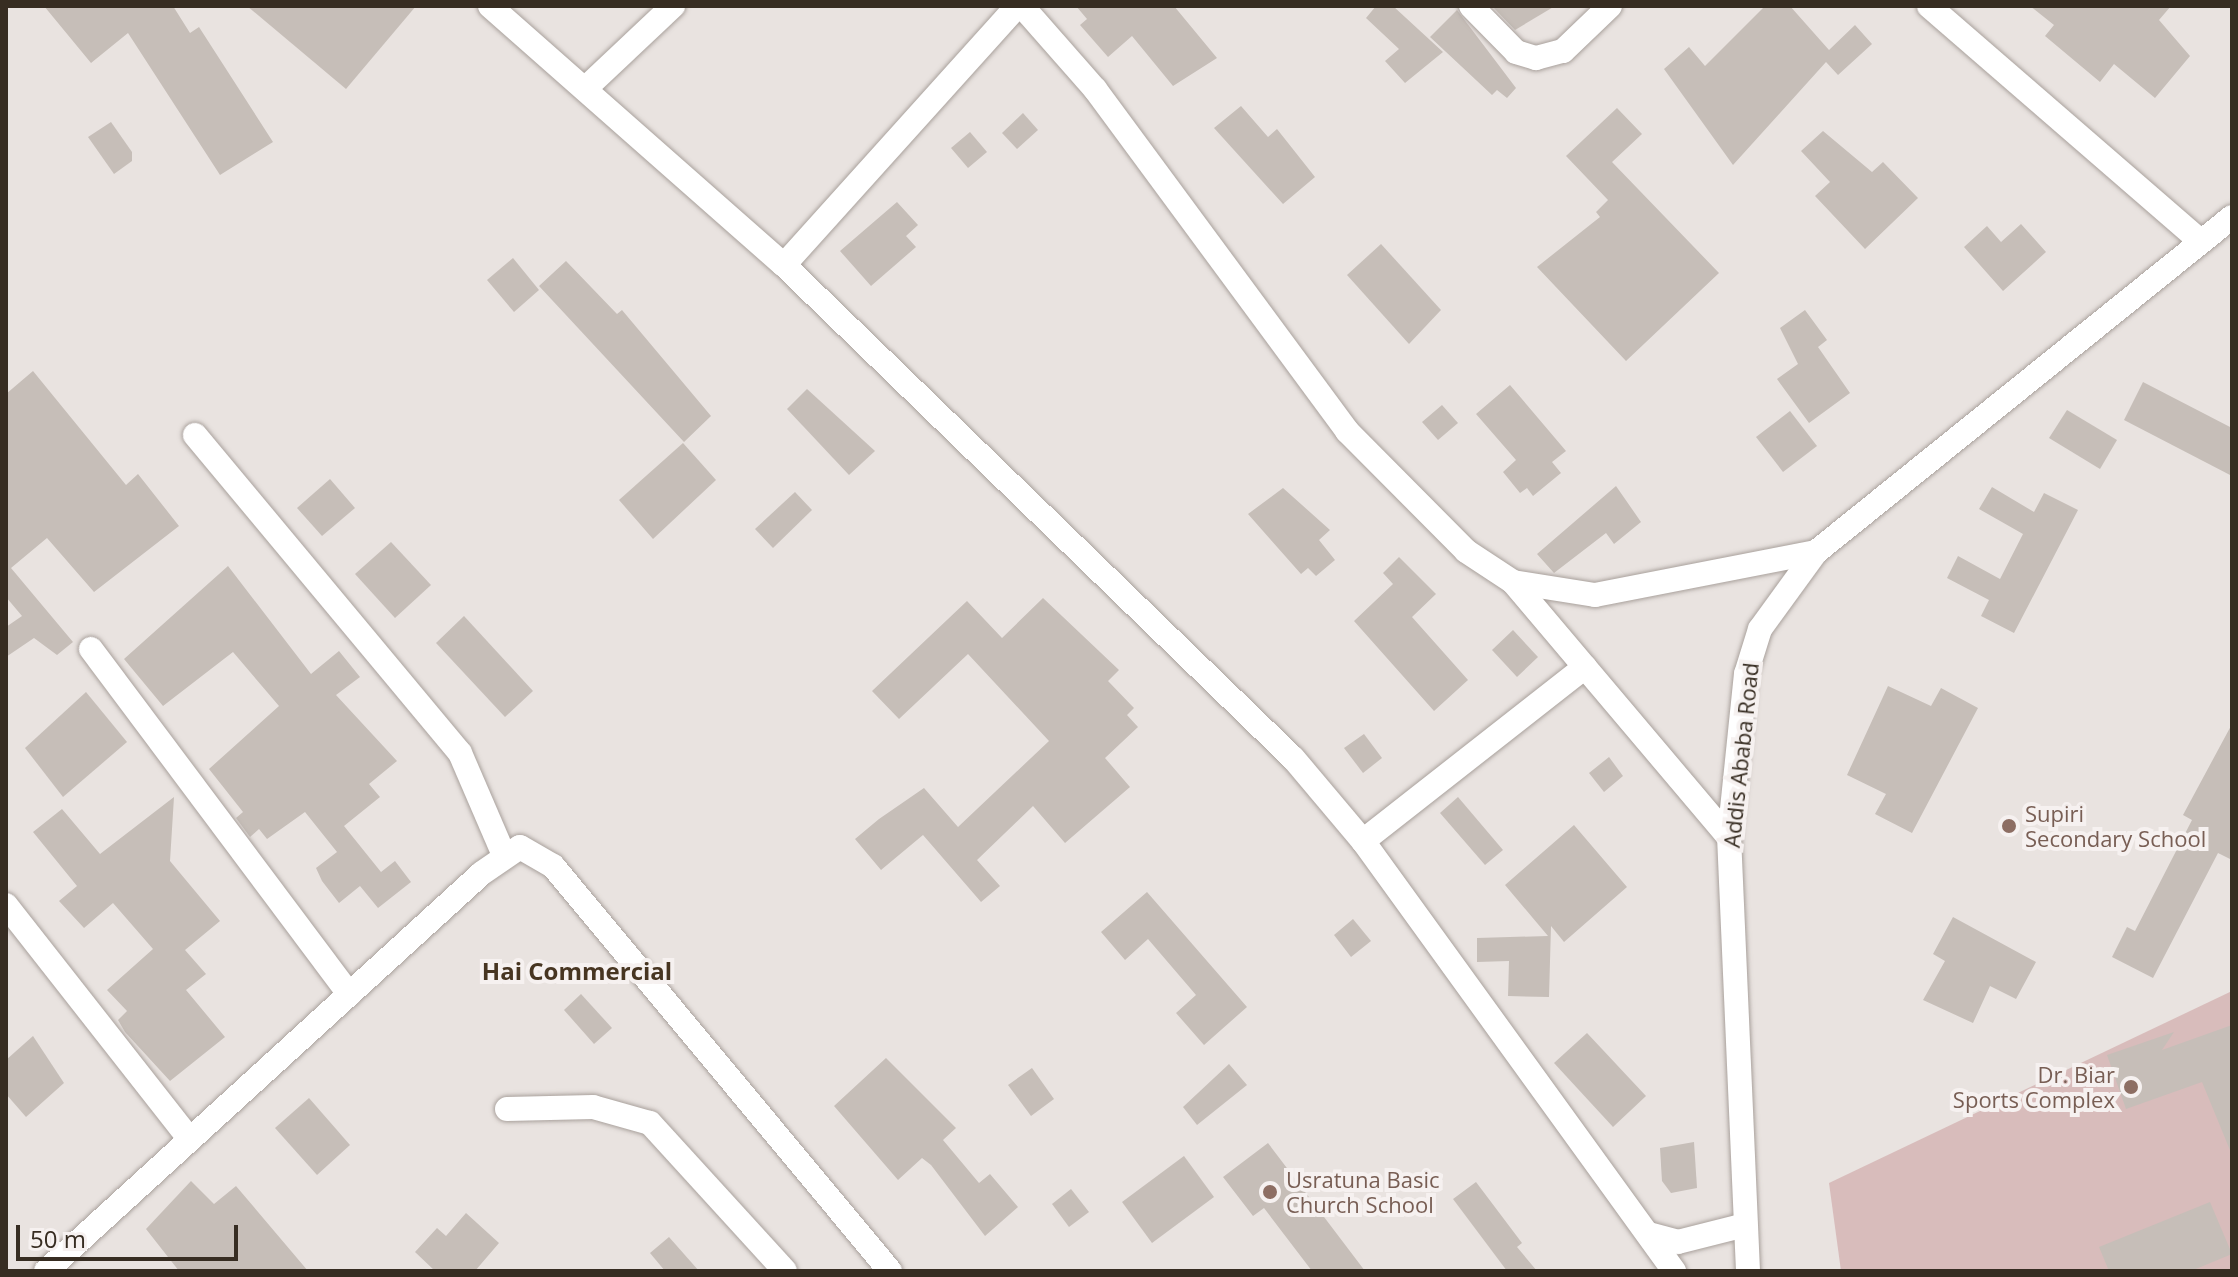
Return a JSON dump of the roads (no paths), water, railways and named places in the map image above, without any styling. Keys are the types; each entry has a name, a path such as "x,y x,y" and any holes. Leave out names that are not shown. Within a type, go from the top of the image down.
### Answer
{"street":[{"path":"490,6 588,86 784,265 1293,758 1363,841 1674,1271"},
{"path":"588,86 673,6"},
{"path":"784,265 1020,6 1095,89 1347,431 1466,551 1513,582 1729,838"},
{"path":"1471,6 1516,52 1536,58 1563,51 1610,6"},
{"path":"1929,6 2199,240"},
{"name":"Addis Ababa Road","path":"1748,1271 1729,838 1746,674 1760,629 1816,552 2199,240 2232,217"},
{"path":"195,435 460,753 504,855"},
{"path":"1513,582 1621,594 1816,552"},
{"path":"91,649 349,994"},
{"path":"1363,841 1585,667"},
{"path":"46,1271 504,855 520,847 553,866 890,1271"},
{"path":"6,905 190,1140"},
{"path":"507,1109 593,1107 650,1123 785,1271"},
{"path":"1649,1234 1687,1241 1745,1225"}],"place":[{"name":"Supiri Secondary School","path":"2009,826"},
{"name":"Dr. Biar Sports Complex","path":"2131,1087"},
{"name":"Usratuna Basic Church School","path":"1270,1192"}],"district":[{"name":"Hai Commercial","path":"577,971"}]}
